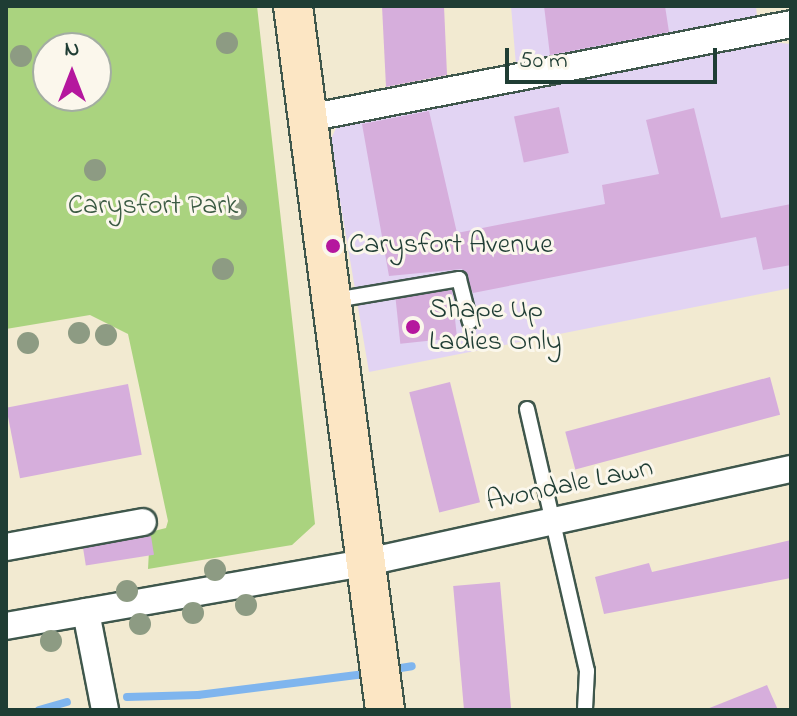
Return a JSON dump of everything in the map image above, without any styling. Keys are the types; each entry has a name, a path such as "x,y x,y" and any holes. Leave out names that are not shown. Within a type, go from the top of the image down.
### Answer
{"main road":[{"path":"293,6 303,119 381,685"}],"street":[{"path":"303,119 777,19"},
{"name":"Avondale Lawn","path":"363,563 791,469"},
{"path":"6,547 143,522"},
{"path":"6,626 363,563"},
{"path":"86,612 105,710"}],"lane":[{"path":"327,302 459,279 470,322"},
{"path":"527,409 556,523 587,671 585,710"}],"shaded area":[{"path":"511,6 756,6 757,17 516,65"},
{"path":"758,41 791,44 791,288 369,372 330,141 338,124"}],"green space":[{"name":"Carysfort Park","path":"6,6 257,6 315,524 292,545 148,569 150,532 166,528 168,521 128,334 90,315 6,329"}],"building":[{"path":"382,6 444,6 447,75 386,87"},
{"path":"544,6 665,6 669,32 550,55"},
{"path":"559,107 569,153 524,163 514,117"},
{"path":"694,108 721,218 791,204 791,265 763,270 756,237 473,293 462,269 389,276 362,124 429,111 457,233 605,204 602,185 659,174 646,120"},
{"path":"452,290 457,338 400,344 395,296"},
{"path":"770,377 780,415 575,470 565,432"},
{"path":"450,382 480,502 439,512 409,392"},
{"path":"128,384 142,455 20,478 6,408"},
{"path":"151,536 154,555 86,566 83,547"},
{"path":"791,540 791,578 604,614 595,577 649,563 652,572"},
{"path":"500,582 511,710 464,710 453,586"},
{"path":"767,685 778,710 707,710 707,709"}],"waterway":[{"path":"388,670 412,666"},
{"path":"127,697 198,695 371,673"},
{"path":"39,710 67,702"}],"place":[{"name":"Carysfort Avenue","path":"333,246"},
{"name":"Shape Up Ladies Only","path":"413,327"}]}
